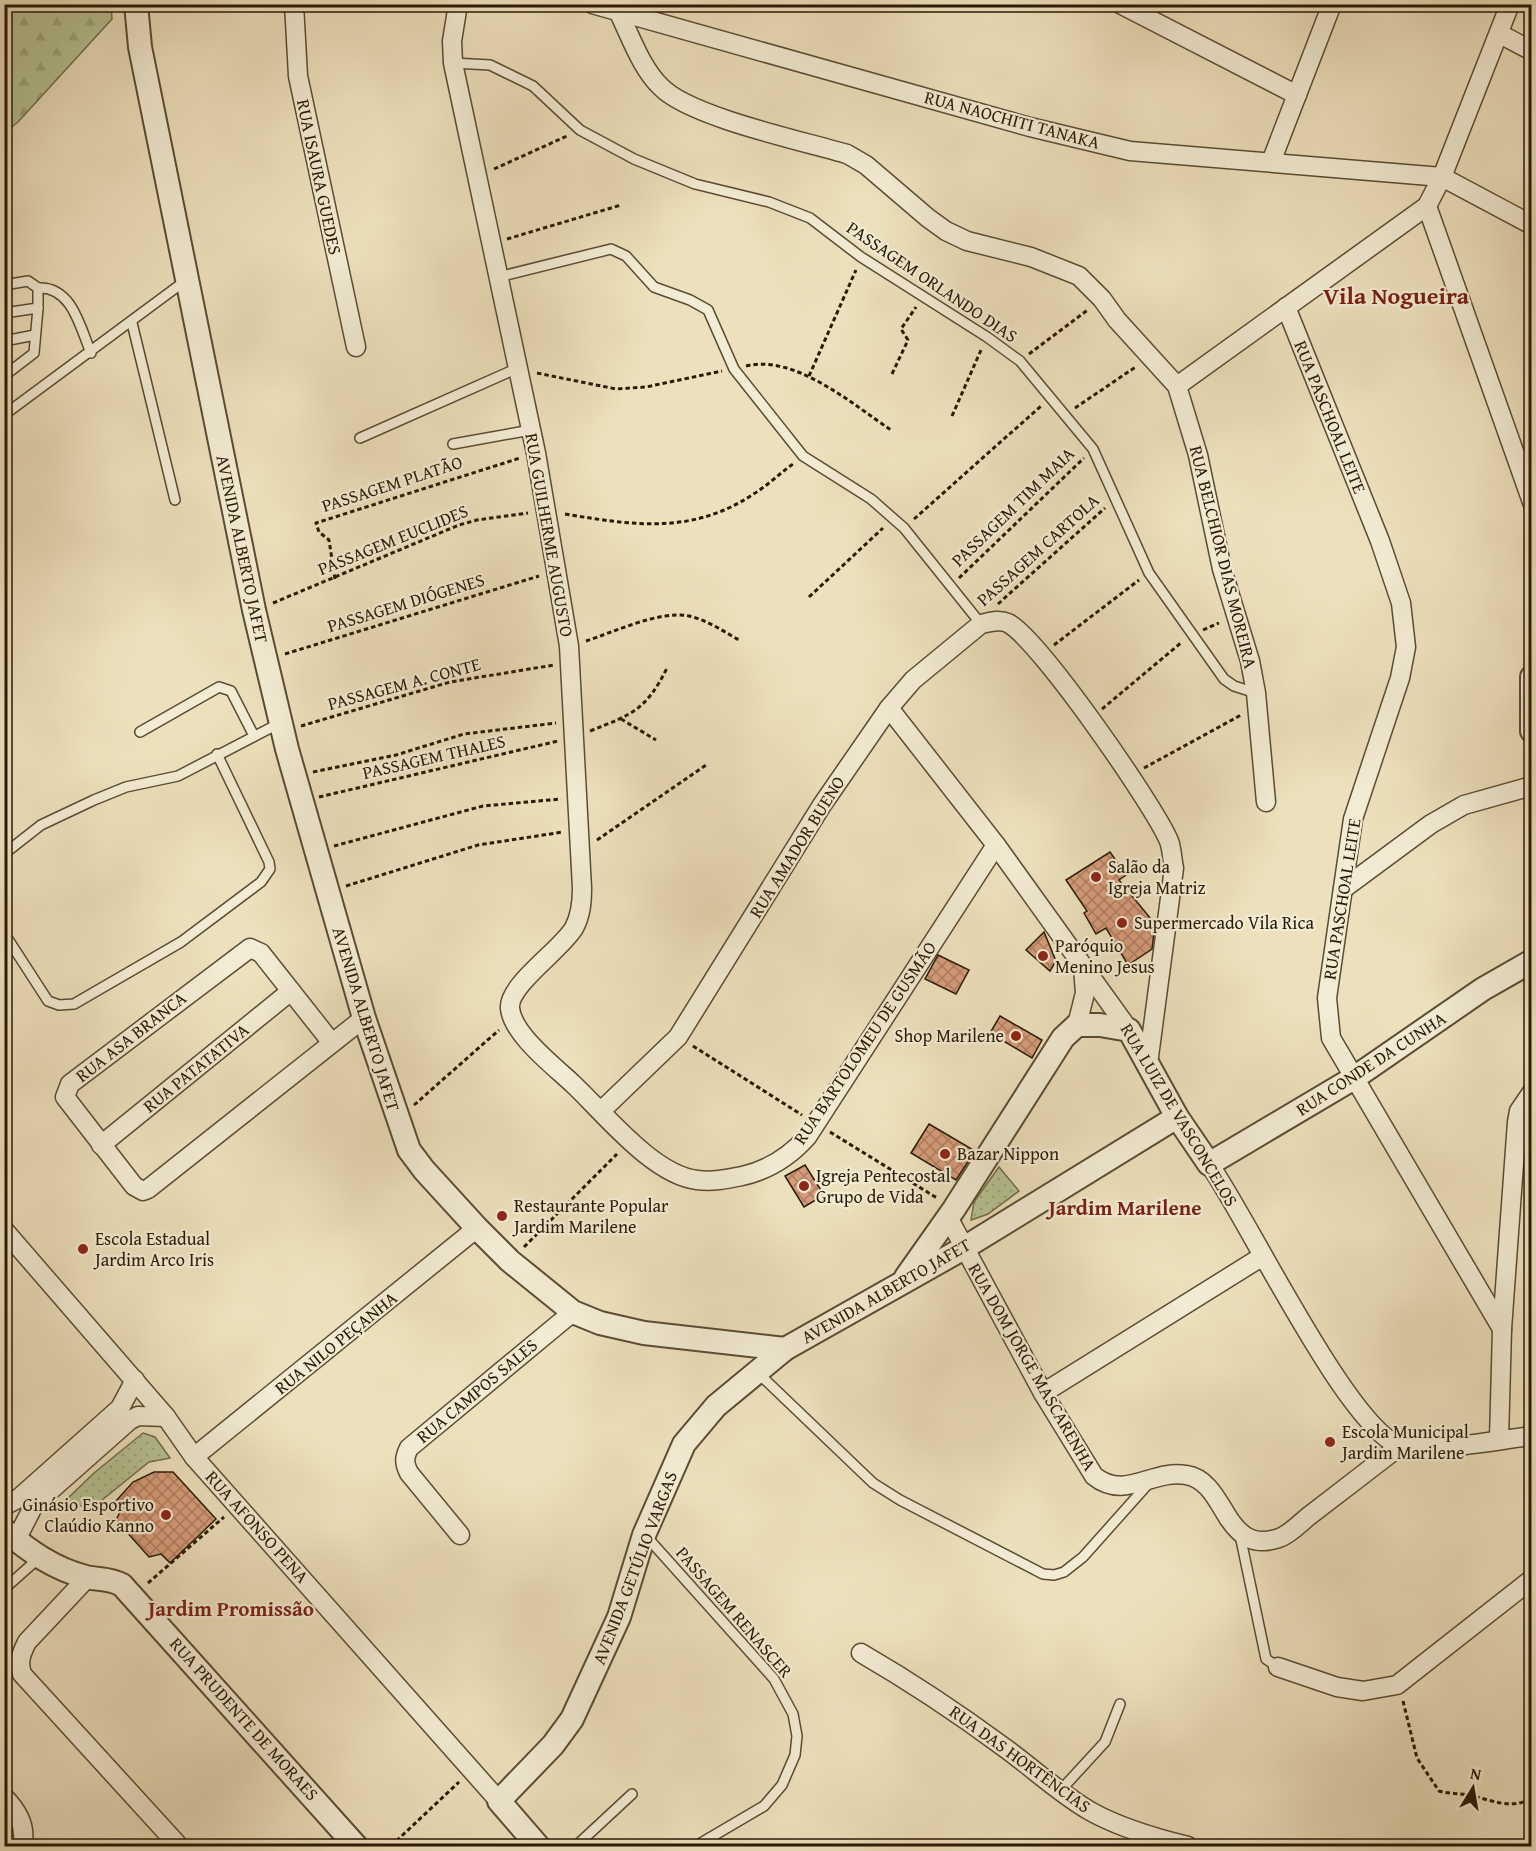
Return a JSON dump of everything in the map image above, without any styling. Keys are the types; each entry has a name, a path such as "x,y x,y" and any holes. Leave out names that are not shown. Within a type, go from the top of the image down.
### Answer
{"street":[{"name":"AVENIDA ALBERTO JAFET","path":"136,4 140,47 254,610 300,801 364,1018 409,1150 424,1170 477,1228 510,1261 573,1312 600,1323 644,1333 786,1349 903,1280 964,1248 1177,1117"},
{"name":"RUA ISAURA GUEDES","path":"294,4 298,76 356,347"},
{"name":"RUA GUILHERME AUGUSTO","path":"458,4 452,41 453,63 536,453 569,654 580,851 582,908 574,927 560,946 515,991 510,1005 512,1018"},
{"name":"RUA NAOCHITI TANAKA","path":"592,4 619,8 1030,127 1119,148 1442,177"},
{"path":"1120,4 1296,95"},
{"path":"1271,162 1332,4"},
{"path":"619,8 660,87 678,101 702,111 847,154 866,165 946,231 967,241 1031,257 1079,276 1102,299 1177,386 1427,206 1442,177 1510,4"},
{"path":"1500,34 1532,51"},
{"path":"1442,177 1532,225"},
{"path":"1427,206 1532,502"},
{"name":"RUA PASCHOAL LEITE","path":"1286,308 1380,541 1401,603 1406,647 1400,678 1353,819 1327,998 1328,1024 1331,1038 1502,1329"},
{"name":"RUA BELCHIOR DIAS MOREIRA","path":"1177,386 1198,455 1210,520 1245,639 1257,699 1266,802"},
{"path":"980,623 1001,621 1017,630 1041,655 1129,776 1170,842 1174,868 1148,1064"},
{"name":"RUA AMADOR BUENO","path":"601,1111 678,1037 822,806 889,708 913,680 980,623"},
{"path":"1532,677 1532,731"},
{"name":"RUA LUIZ DE VASCONCELOS","path":"889,708 996,845 1129,1030 1177,1117 1209,1164 1326,1361 1370,1424 1400,1446"},
{"path":"1343,889 1431,824 1464,805 1532,786"},
{"name":"RUA BARTOLOMEU DE GUSMÃO","path":"512,1018 529,1042 631,1141 663,1166 677,1174 696,1180 722,1180 757,1173 778,1163 807,1137 996,845"},
{"name":"RUA ASA BRANCA","path":"332,1043 261,952 250,948 70,1084 66,1091 68,1102 134,1186 143,1191 364,1018"},
{"name":"RUA CONDE DA CUNHA","path":"1209,1164 1354,1078 1483,989 1532,961"},
{"path":"903,1280 948,1217 1063,1038 1077,1025 1085,993 1083,966"},
{"name":"RUA PATATATIVA","path":"101,1145 291,991"},
{"path":"1077,1025 1100,1025 1129,1030"},
{"path":"1499,1439 1502,1329 1524,1121 1519,1111 1532,1092"},
{"name":"RUA DOM JORGE MASCARENHA","path":"948,1217 1043,1393 1094,1476 1115,1487 1175,1473 1199,1478 1209,1488 1240,1534"},
{"name":"RUA NILO PEÇANHA","path":"194,1457 477,1228"},
{"name":"RUA AFONSO PENA","path":"4,1230 166,1417 194,1457 538,1846"},
{"path":"1043,1393 1263,1256"},
{"name":"RUA CAMPOS SALES","path":"460,1535 409,1473 405,1465 405,1457 409,1448 573,1312"},
{"name":"AVENIDA GETÚLIO VARGAS","path":"499,1801 553,1745 572,1719 619,1617 644,1535 684,1444 716,1406 756,1371 786,1349"},
{"path":"4,1506 19,1498 120,1408 135,1380"},
{"path":"10,1535 34,1505 130,1420 138,1416 166,1417"},
{"path":"1240,1534 1250,1540 1280,1538 1400,1446 1446,1446 1532,1436"},
{"name":"RUA PRUDENTE DE MORAES","path":"10,1535 39,1558 88,1577 111,1579 133,1596 356,1846"},
{"path":"88,1577 27,1642 19,1665 22,1674 179,1846"},
{"path":"1278,1668 1337,1687 1363,1691 1397,1685 1532,1579"},
{"name":"RUA DAS HORTÊNCIAS","path":"861,1653 899,1675 955,1713 1092,1812 1129,1829 1188,1846"},
{"path":"4,1797 15,1808 22,1823 22,1846"}],"lane":[{"name":"PASSAGEM ORLANDO DIAS","path":"453,63 490,65 533,86 580,130 634,159 695,184 794,210 810,218 861,257 922,298 949,311 1020,361 1093,449 1149,573 1224,679 1257,699"},
{"path":"497,277 610,249 620,251 654,287 690,300 708,310 734,369 803,456 848,483 904,528 980,623"},
{"path":"4,415 132,323 187,279"},
{"path":"4,285 27,282 38,288 56,291 67,300 91,352"},
{"path":"4,376 32,356 38,288"},
{"path":"4,313 38,308"},
{"path":"132,323 175,500"},
{"path":"4,341 35,336"},
{"path":"360,438 518,368"},
{"path":"453,444 531,430"},
{"path":"140,732 219,687 225,687 231,691 254,736"},
{"path":"4,854 41,825 94,800 126,787 178,776 254,736 281,727"},
{"path":"4,933 48,1002 59,1005 74,1004 181,942 261,882 270,869 269,862 217,754"},
{"path":"756,1371 873,1483 900,1500 1043,1574 1054,1575 1064,1572 1083,1557 1152,1479"},
{"path":"1240,1534 1266,1659 1278,1668"},
{"name":"PASSAGEM RENASCER","path":"644,1535 774,1679 793,1714 797,1736 795,1755 782,1785 764,1806 696,1846"},
{"path":"4,1589 39,1558"},
{"path":"1060,1791 1105,1742 1120,1704"},
{"path":"576,1846 632,1794"}],"path":[{"path":"476,177 580,130"},
{"path":"491,244 621,206"},
{"path":"808,377 861,257"},
{"path":"892,374 908,340 901,329 922,298"},
{"path":"1020,361 1102,299"},
{"path":"952,416 987,337"},
{"path":"1066,414 1151,357"},
{"path":"518,368 616,390 646,387 767,362 808,377 891,430"},
{"path":"904,528 1051,397"},
{"name":"PASSAGEM TIM MAIA","path":"951,585 1093,449"},
{"name":"PASSAGEM PLATÃO","path":"335,579 329,540 320,532 316,523 536,453"},
{"name":"PASSAGEM EUCLIDES","path":"254,610 335,579 459,525 477,520 546,511 655,526 700,519 752,495 803,456"},
{"name":"PASSAGEM CARTOLA","path":"980,623 1116,499"},
{"path":"809,597 893,518"},
{"name":"PASSAGEM DIÓGENES","path":"265,660 556,571"},
{"path":"1041,655 1149,573"},
{"name":"PASSAGEM A. CONTE","path":"281,727 450,682 569,654 667,615 688,616 708,623 739,640"},
{"path":"1089,719 1193,633 1237,617"},
{"path":"294,777 396,755 464,734 573,729 621,719 648,701 667,668"},
{"path":"1129,776 1257,699"},
{"path":"621,719 656,740"},
{"name":"PASSAGEM THALES","path":"300,801 573,729"},
{"path":"580,851 706,765"},
{"path":"315,851 483,806 576,798"},
{"path":"327,891 478,845 578,831"},
{"path":"398,1121 512,1018"},
{"path":"510,1261 631,1141"},
{"path":"133,1596 237,1505"},
{"path":"1397,1685 1407,1713 1418,1758 1439,1791 1469,1795 1501,1804 1514,1804 1532,1798"},
{"path":"391,1846 472,1770"}],"green space":[{"path":"5,4 111,5 112,19 18,122 5,132"},
{"path":"999,1167 1019,1191 988,1214 971,1220 974,1202"},
{"path":"143,1433 155,1437 170,1458 149,1462 91,1509 65,1501 94,1473"}],"building":[{"path":"1110,852 1126,875 1119,880 1155,924 1152,949 1128,965 1106,928 1096,934 1084,913 1087,911 1066,880"},
{"name":"Paróquio Menino Jesus","path":"1044,932 1056,961 1050,971 1026,950"},
{"path":"938,955 969,970 956,994 925,979"},
{"name":"Shop Marilene","path":"1000,1016 1042,1040 1032,1058 990,1033"},
{"name":"Bazar Nippon","path":"929,1124 975,1151 956,1180 911,1153"},
{"name":"Igreja Pentecostal Grupo de Vida","path":"805,1165 824,1195 804,1207 785,1176"},
{"name":"Ginásio Esportivo Claúdio Kanno","path":"154,1472 173,1472 216,1519 170,1563 161,1554 149,1557 116,1520 120,1512 116,1501 133,1482"}],"place":[{"name":"Salão da Igreja Matriz","path":"1096,877"},
{"name":"Supermercado Vila Rica","path":"1122,923"},
{"name":"Paróquio Menino Jesus","path":"1043,956"},
{"name":"Shop Marilene","path":"1016,1036"},
{"name":"Bazar Nippon","path":"945,1154"},
{"name":"Igreja Pentecostal Grupo de Vida","path":"804,1186"},
{"name":"Restaurante Popular Jardim Marilene","path":"502,1216"},
{"name":"Escola Estadual Jardim Arco Iris","path":"83,1249"},
{"name":"Escola Municipal Jardim Marilene","path":"1330,1442"},
{"name":"Ginásio Esportivo Claúdio Kanno","path":"166,1515"}],"district":[{"name":"Vila Nogueira","path":"1396,296"},
{"name":"Jardim Marilene","path":"1125,1208"},
{"name":"Jardim Promissão","path":"231,1609"}]}
